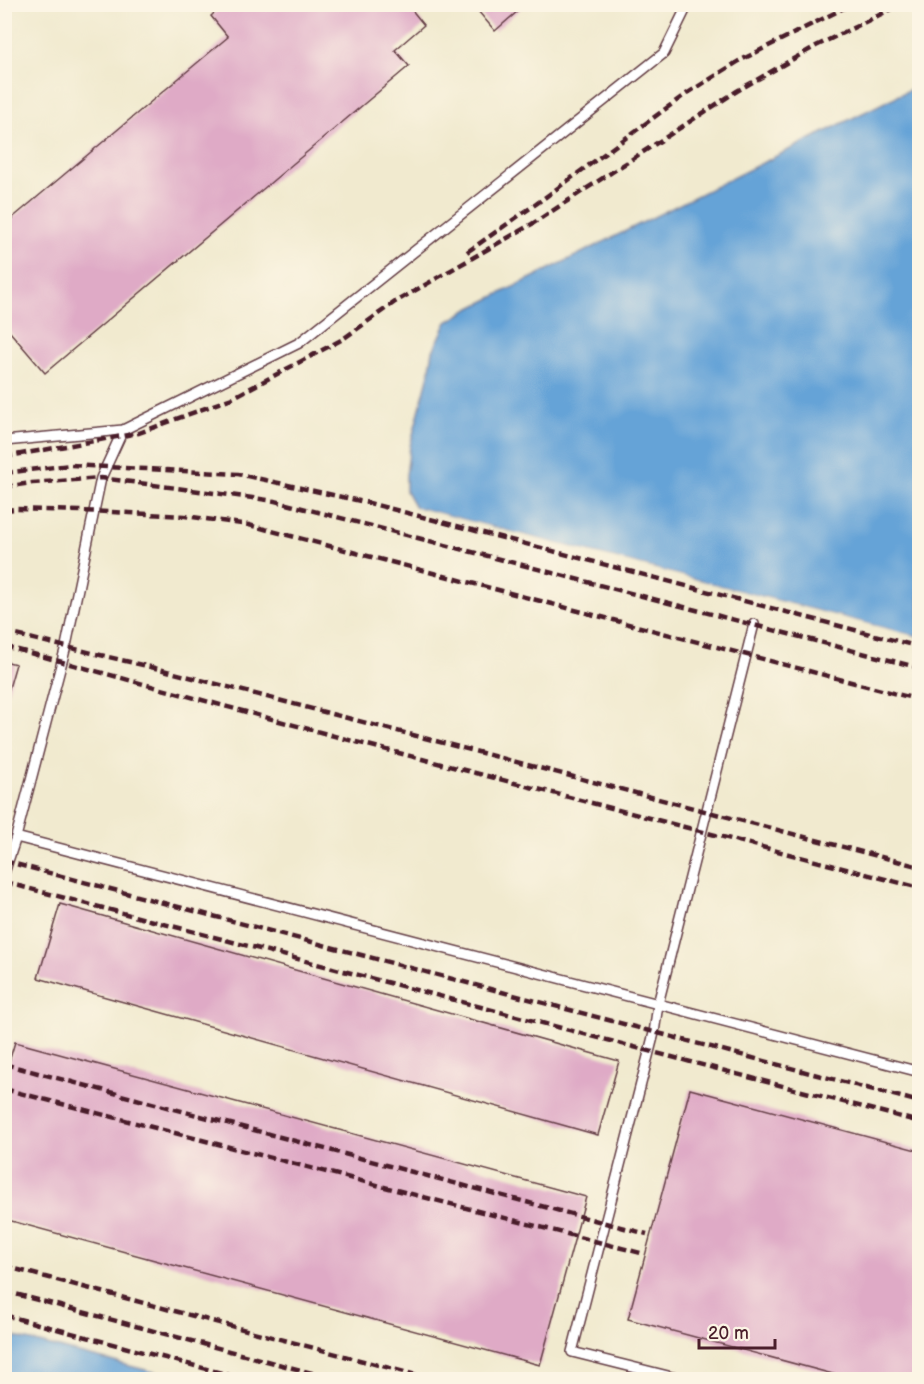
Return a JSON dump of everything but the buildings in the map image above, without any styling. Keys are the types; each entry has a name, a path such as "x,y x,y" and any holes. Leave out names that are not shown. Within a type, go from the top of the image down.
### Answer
{"lane":[{"path":"4,441 123,430 299,343 664,53 688,4"},
{"path":"4,873 16,837 66,646 101,478 123,430"},
{"path":"684,1380 572,1352 654,1033 658,1004 754,624"},
{"path":"16,837 920,1072"}],"water":[{"path":"919,85 919,637 415,507 406,491 410,446 433,351 447,322"},
{"path":"4,1334 181,1379 5,1379"}],"pier":[{"path":"411,506 919,637 920,640 415,510"}],"railway":[{"path":"467,252 683,96 739,61 852,4"},
{"path":"4,457 139,433 232,398 343,339 395,302 532,224 737,91 816,46 902,4"},
{"path":"4,473 71,465 238,474 369,503 920,647"},
{"path":"4,487 101,478 275,501 920,668"},
{"path":"4,510 185,516 249,525 920,700"},
{"path":"4,632 159,669 920,867"},
{"path":"4,646 360,743 920,888"},
{"path":"4,861 920,1102"},
{"path":"4,882 920,1122"},
{"path":"4,1064 647,1234"},
{"path":"4,1089 641,1253"},
{"path":"4,1266 435,1380"},
{"path":"4,1291 338,1380"},
{"path":"4,1315 248,1380"}]}
